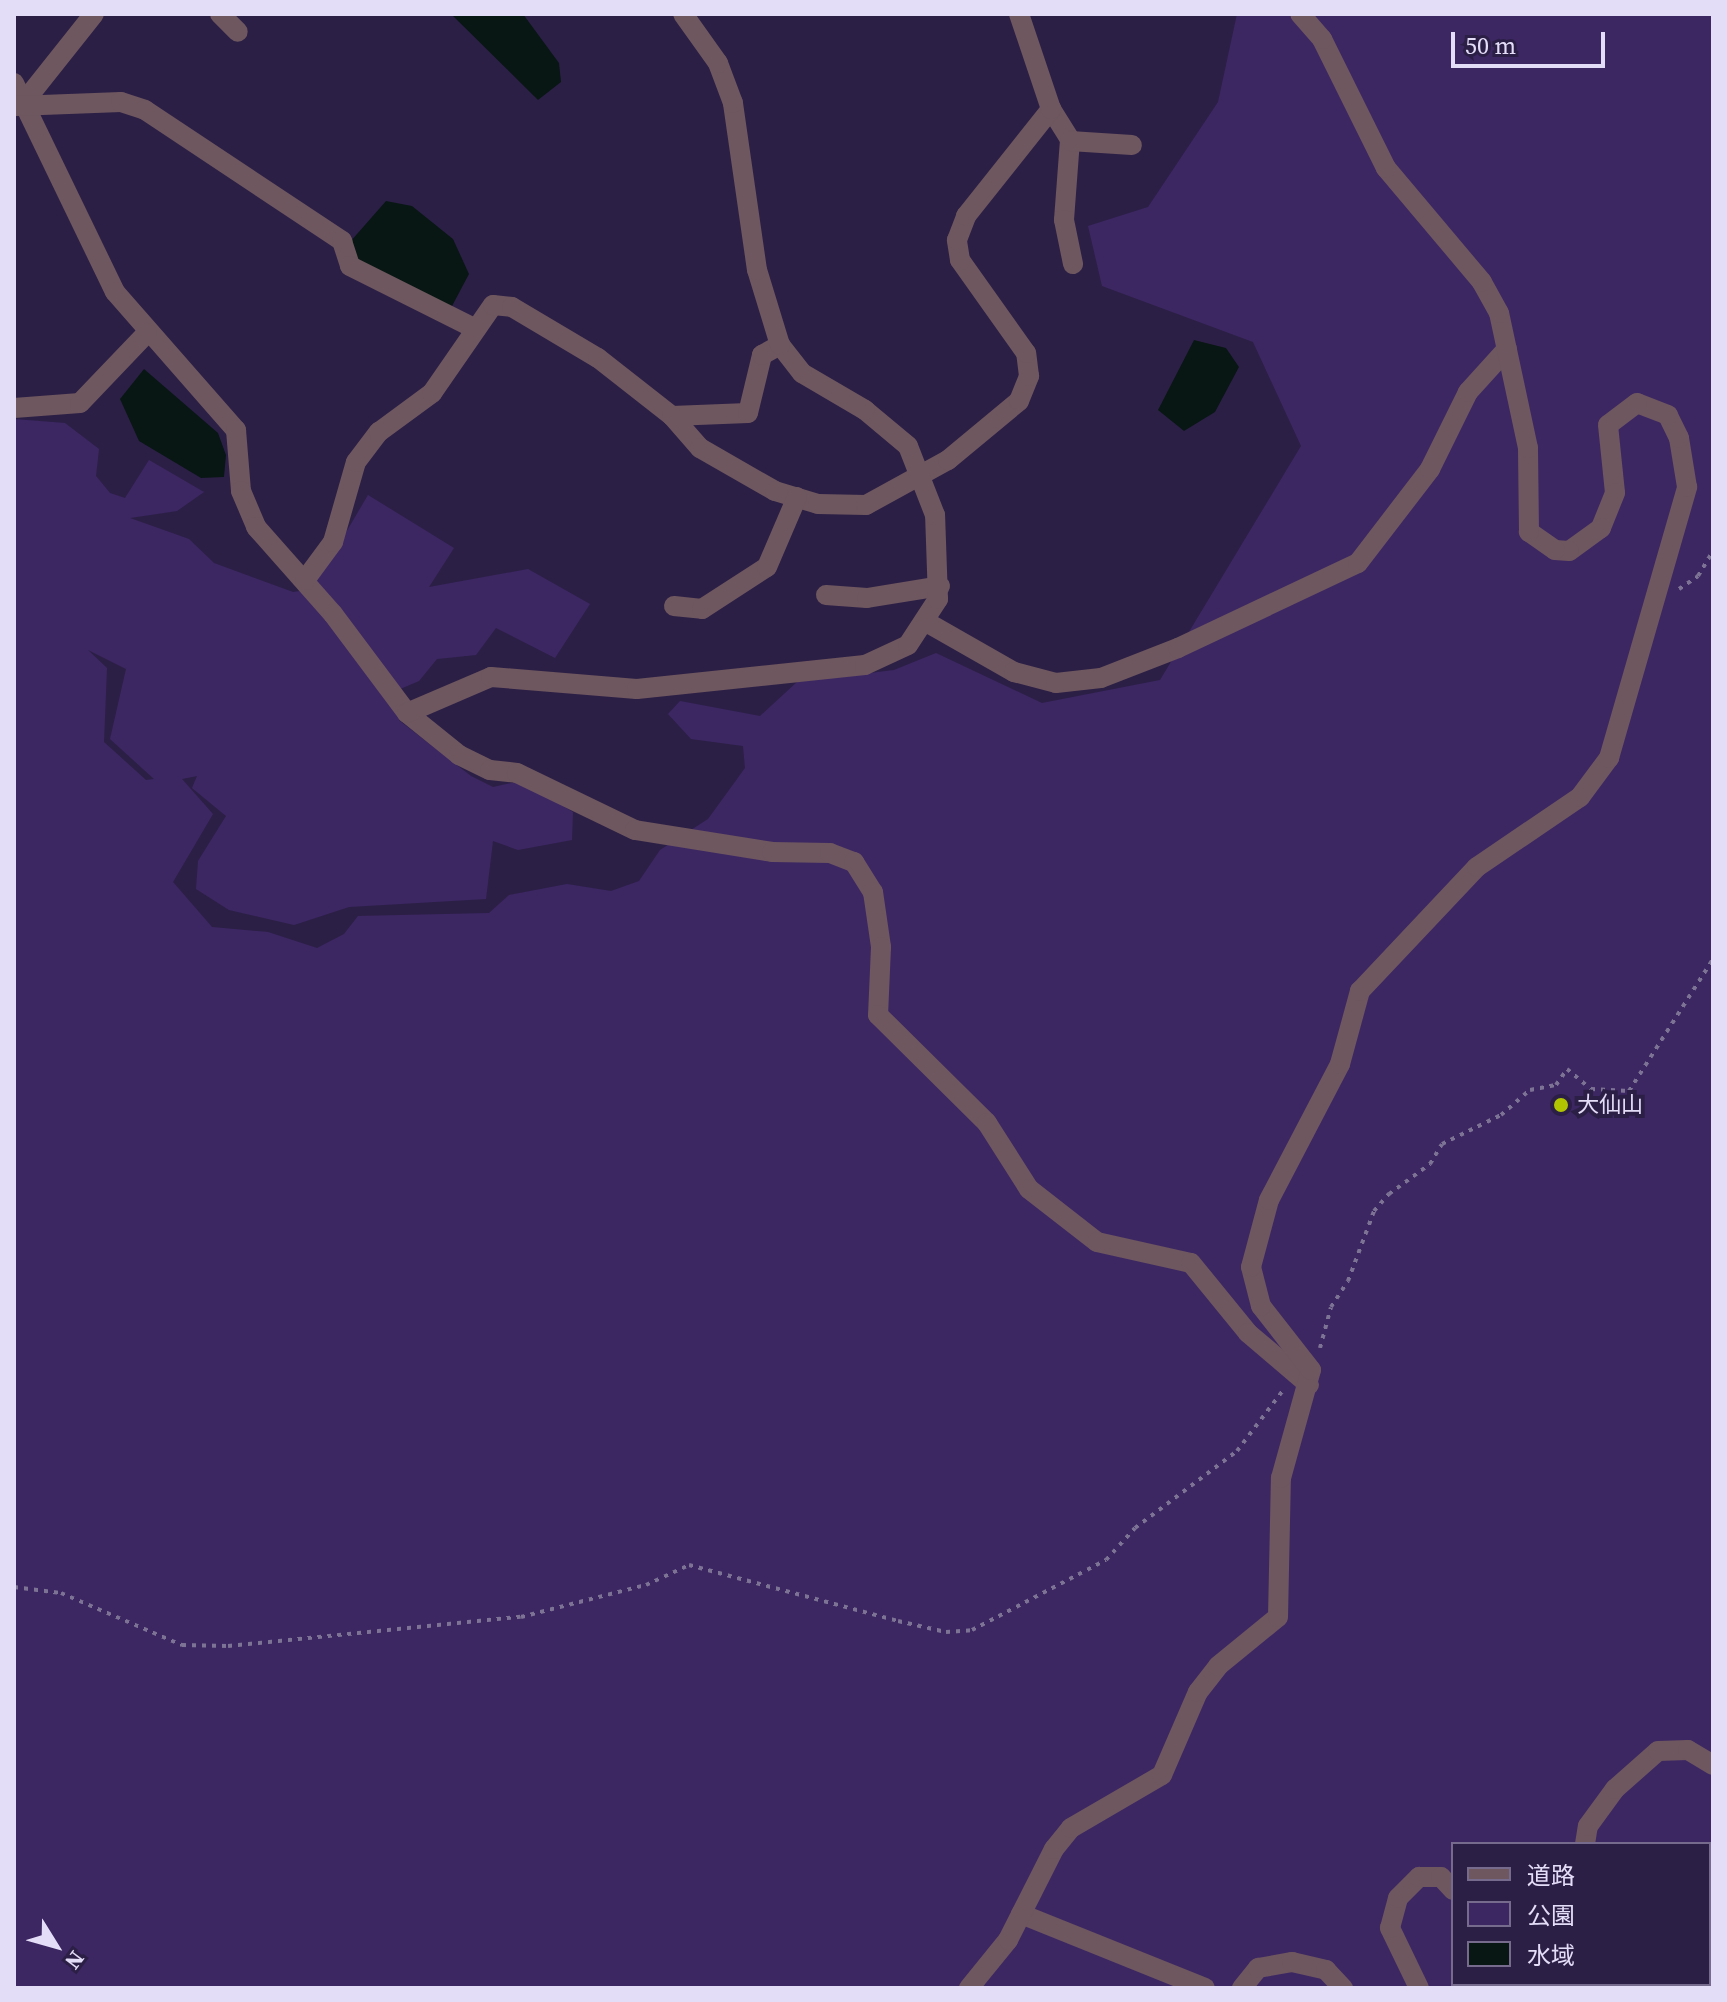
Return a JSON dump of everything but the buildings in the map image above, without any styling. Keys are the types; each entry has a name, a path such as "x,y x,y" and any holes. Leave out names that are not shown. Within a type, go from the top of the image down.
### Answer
{"street":[{"path":"19,104 94,14"},
{"path":"220,14 238,32"},
{"path":"407,713 491,677 637,689 865,665 890,658 928,623 940,586 935,515 921,470 889,427 802,373 780,345 757,270 733,103 718,63 683,14"},
{"path":"1019,14 1051,109 1070,141 1064,220 1073,264"},
{"path":"969,1988 1021,1914 1037,1876 1071,1828 1162,1775 1198,1692 1218,1666 1278,1617 1281,1478 1308,1376 1261,1306 1251,1267 1269,1200 1340,1064 1352,1008 1371,978 1477,867 1580,797 1596,780 1619,731 1687,487 1679,438 1668,415 1637,403 1619,411 1608,425 1615,493 1610,512 1584,546 1555,550 1529,532 1528,448 1507,349 1482,282 1386,168 1322,39 1300,14"},
{"path":"14,83 19,104 115,292 147,333 218,402 236,430 241,491 256,527 305,580 407,713 459,755 490,770 517,773 635,830 772,852 830,853 854,862 875,906 881,947 878,1015 987,1123 1029,1189 1097,1242 1191,1263 1259,1344 1308,1376"},
{"path":"19,104 121,102 145,110 242,180 342,241 350,266 474,328"},
{"path":"305,580 333,542 356,462 379,432 432,393 474,328 493,305 512,307 598,358 672,416 700,448 797,497 866,505 903,490 921,470 948,460 1019,401 1029,376 1026,353 960,260 957,240 966,216 1051,109"},
{"path":"1070,141 1132,145"},
{"path":"14,408 80,403 147,333"},
{"path":"672,416 748,413 762,355 780,345"},
{"path":"928,623 1014,672 1056,683 1101,678 1192,642 1358,563 1430,469 1468,392 1507,349"},
{"path":"674,606 702,609 767,567 797,497"},
{"path":"826,595 867,598 940,586"},
{"path":"1585,1842 1588,1826 1615,1789 1658,1751 1688,1750 1713,1765"},
{"path":"1419,1988 1390,1928 1398,1898 1419,1877 1441,1877 1451,1888"},
{"path":"1021,1914 1205,1988"},
{"path":"1242,1988 1258,1968 1292,1962 1326,1970 1343,1988"}],"path":[{"path":"1661,588 1683,589 1713,551"},
{"path":"14,1587 102,1607 182,1645 228,1646 521,1617 646,1585 689,1565 910,1624 972,1630 1106,1560 1146,1518 1237,1451 1308,1376 1320,1358 1331,1307 1348,1281 1374,1211 1389,1194 1430,1164 1442,1144 1501,1115 1530,1090 1556,1085 1567,1069 1591,1089 1629,1091 1713,959"}],"green space":[{"path":"1237,14 1713,14 1713,1988 14,1988 14,419 65,423 99,449 96,476 110,493 125,498 149,460 204,492 177,511 130,518 189,539 214,563 293,592 307,590 322,573 368,495 454,548 429,587 528,569 590,604 555,658 496,628 476,655 437,659 419,681 386,695 400,721 471,776 493,787 521,781 573,812 572,840 518,850 493,841 486,899 349,907 294,925 229,910 196,889 198,861 226,816 192,788 197,776 182,779 213,814 173,882 212,927 268,932 317,948 344,934 358,916 489,913 509,895 567,884 611,891 639,881 660,850 708,819 745,768 743,746 691,739 668,714 680,701 760,716 797,682 894,670 936,653 1042,703 1160,680 1301,446 1253,342 1102,286 1088,226 1148,207 1218,102","holes":["88,650 126,669 110,739 154,779 146,780 104,742 107,668"]}],"water":[{"path":"451,14 523,14 559,63 561,82 538,100"},
{"path":"386,201 412,206 453,239 469,274 451,308 355,264 350,242"},
{"path":"1194,340 1226,348 1239,367 1215,412 1184,431 1158,410"},
{"path":"144,369 218,433 226,455 224,477 201,478 139,441 120,399"}],"place":[{"name":"大仙山","path":"1561,1105"}]}
